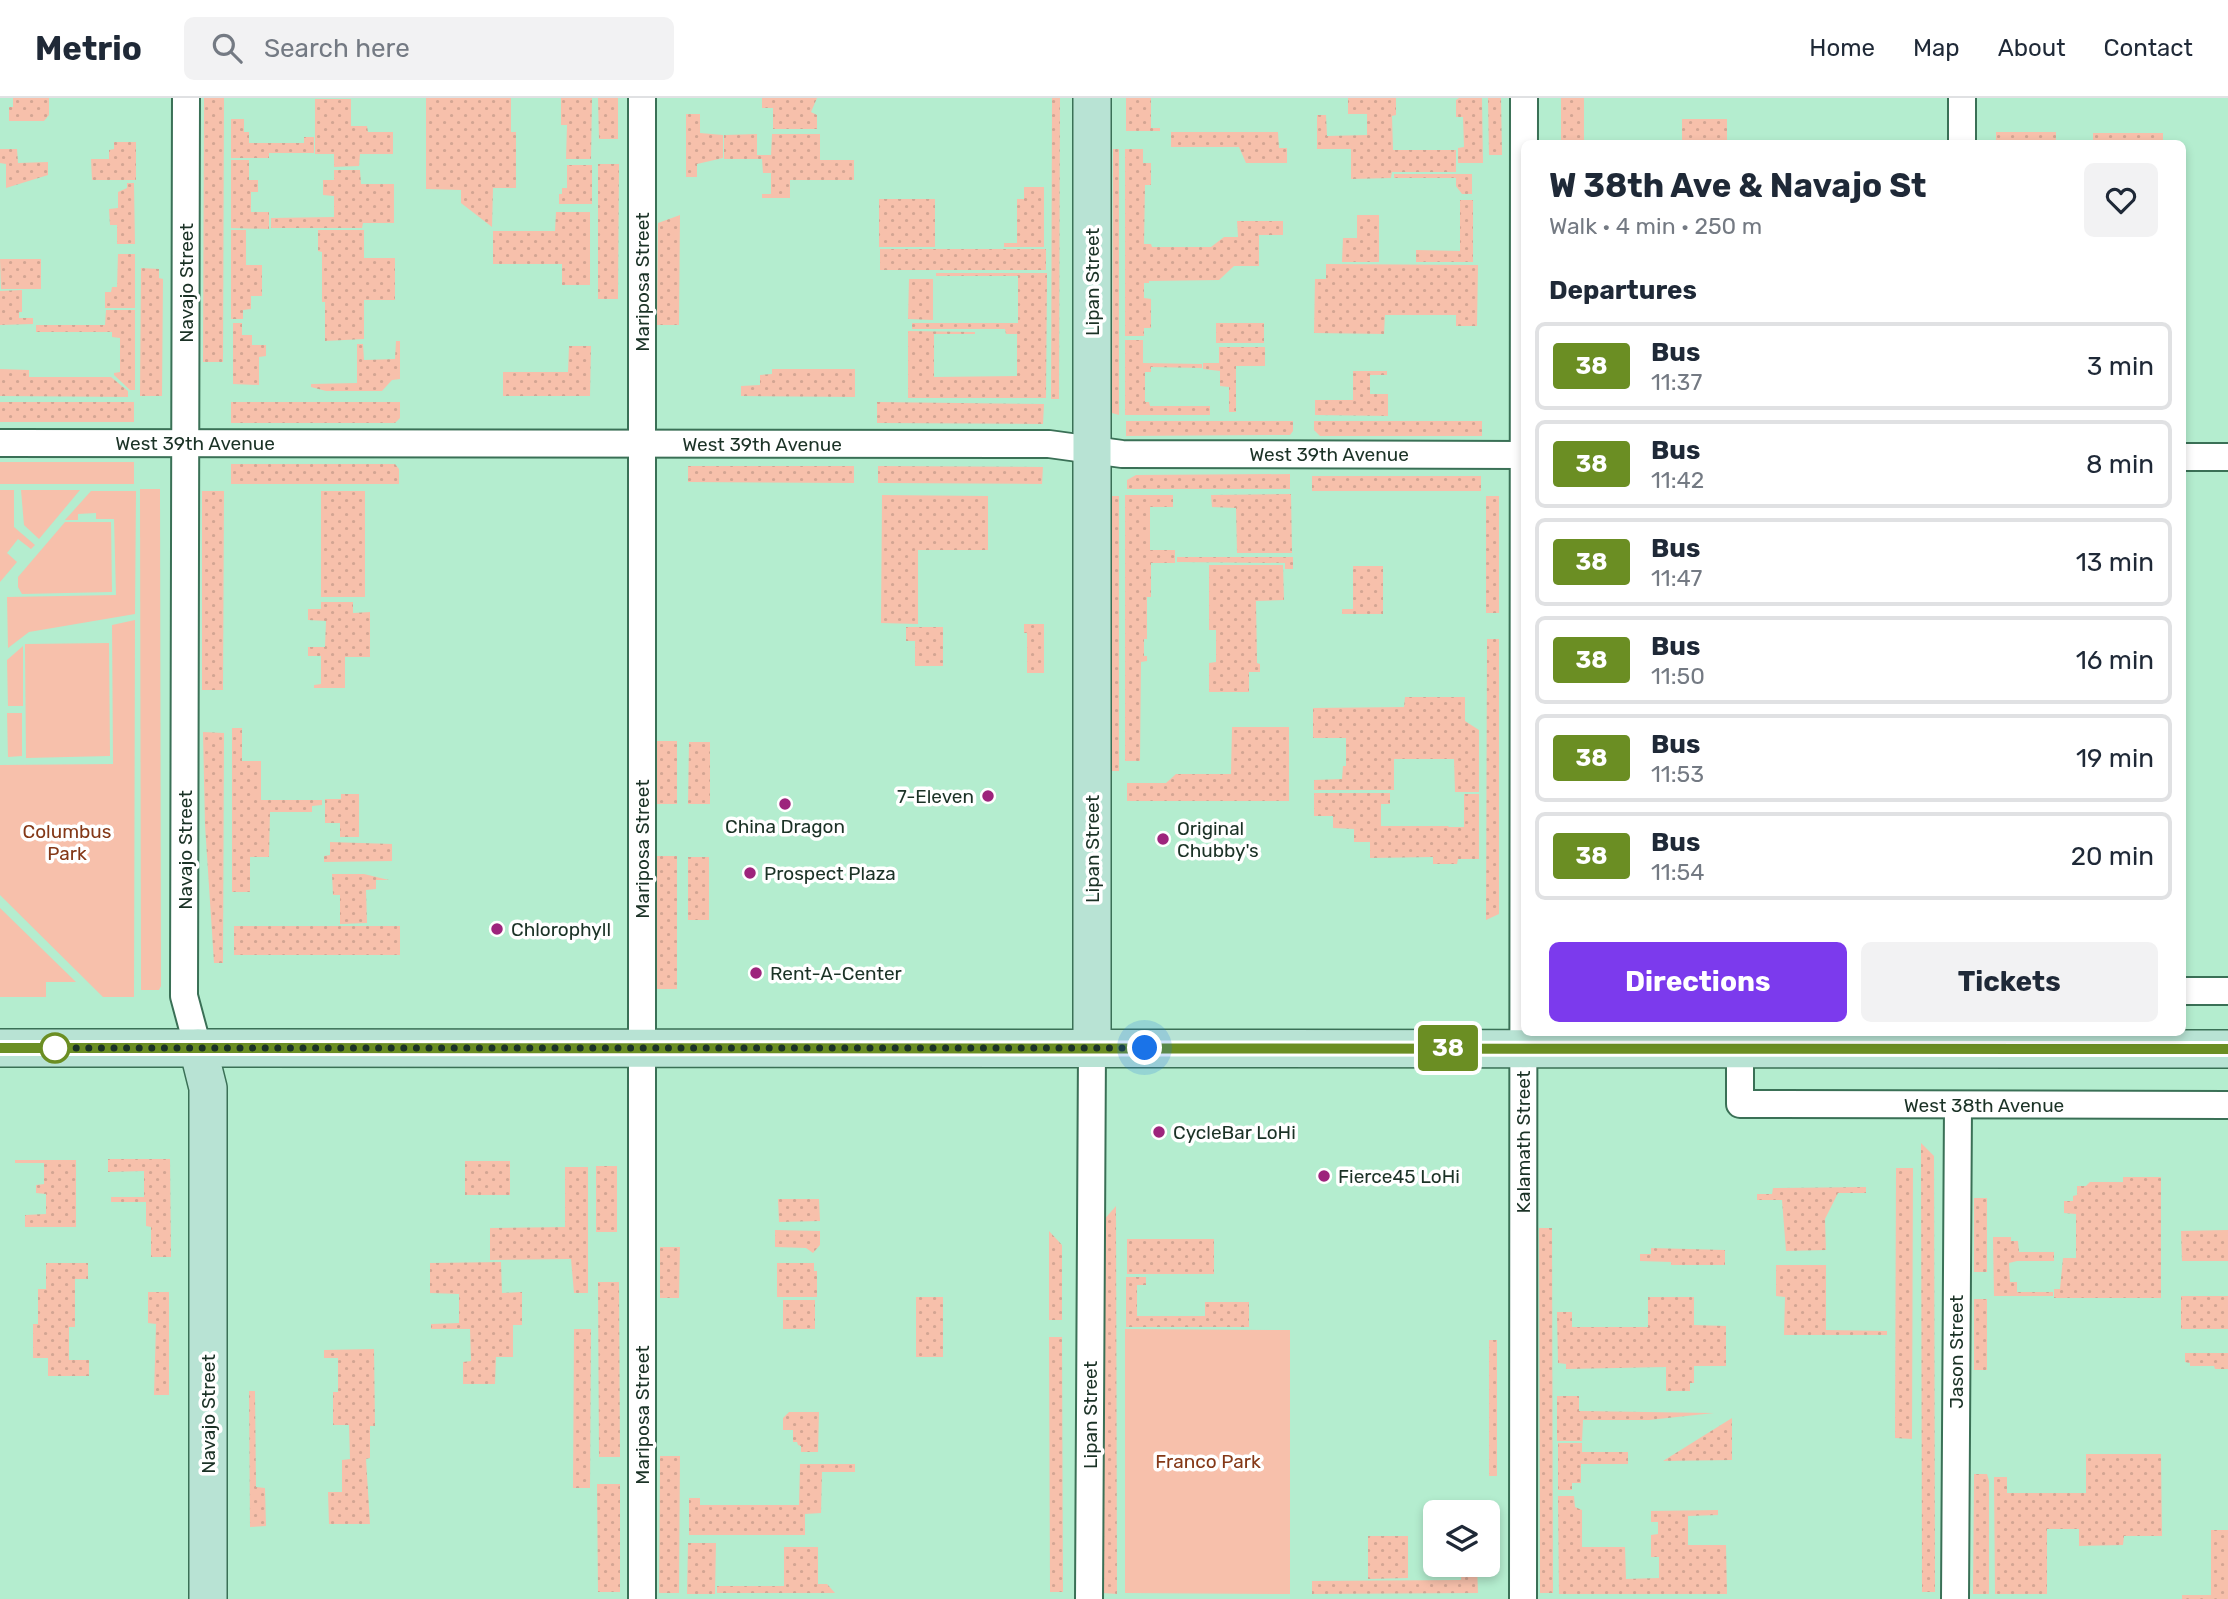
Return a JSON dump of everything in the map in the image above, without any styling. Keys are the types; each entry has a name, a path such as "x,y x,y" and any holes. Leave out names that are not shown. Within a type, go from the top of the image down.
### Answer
{"main road":[{"name":"Lipan Street","path":"1092,98 1092,1048"},
{"path":"0,1048 2228,1049"},
{"name":"Navajo Street","path":"198,1048 208,1088 208,1599"}],"street":[{"name":"Navajo Street","path":"186,98 184,996 198,1048"},
{"name":"Mariposa Street","path":"642,98 642,1599"},
{"name":"Kalamath Street","path":"1524,98 1524,140"},
{"path":"1962,98 1962,140"},
{"name":"West 39th Avenue","path":"0,443 1049,444 1122,454 1521,455"},
{"path":"2186,457 2228,457"},
{"path":"2186,991 2228,991"},
{"name":"Kalamath Street","path":"1523,1036 1523,1599"},
{"name":"Lipan Street","path":"1089,1599 1092,1048"},
{"name":"West 38th Avenue","path":"1740,1048 1740,1104 2228,1105"},
{"name":"Jason Street","path":"1955,1599 1958,1105"}],"green space":[{"path":"13,98 49,98 49,115 44,121 9,121 9,107 13,107"},
{"path":"204,98 224,98 223,362 203,362"},
{"path":"426,98 511,98 511,132 516,132 516,188 493,188 492,227 461,203 461,190 426,189"},
{"path":"561,98 592,98 591,159 566,159 567,125 561,125"},
{"path":"598,98 618,98 618,139 599,139"},
{"path":"762,98 817,98 811,112 817,115 817,129 773,129 773,108 762,108"},
{"path":"1052,98 1060,98 1059,399 1051,399"},
{"path":"1126,98 1151,98 1151,128 1160,128 1160,131 1126,131"},
{"path":"1348,98 1396,98 1396,115 1392,116 1393,150 1456,150 1456,172 1392,172 1391,178 1351,179 1351,149 1317,149 1317,115 1326,115 1327,136 1367,135 1367,114 1348,114"},
{"path":"1482,98 1483,163 1458,163 1458,148 1464,147 1463,117 1456,117 1456,100"},
{"path":"1488,98 1501,98 1502,155 1489,155"},
{"path":"1561,98 1584,98 1584,140 1561,140"},
{"path":"315,99 351,99 351,126 367,126 368,132 393,132 393,154 360,154 359,166 334,167 334,154 315,154"},
{"path":"686,114 700,114 700,133 723,135 723,158 697,164 697,177 686,177"},
{"path":"231,119 244,119 244,132 249,132 249,143 304,143 304,137 314,137 314,153 269,153 269,158 231,158"},
{"path":"1682,119 1727,119 1727,140 1682,140"},
{"path":"1171,132 1278,132 1279,148 1287,148 1287,163 1246,163 1239,147 1171,147"},
{"path":"1996,132 2056,132 2056,140 1996,140"},
{"path":"2093,133 2163,133 2163,140 2093,140"},
{"path":"757,134 757,155 771,155 772,134 820,134 820,160 854,160 854,180 790,180 790,198 762,198 762,194 771,194 771,173 763,173 762,159 724,159 724,135"},
{"path":"114,142 136,142 136,180 92,180 91,159 109,159 109,150 114,149"},
{"path":"0,149 17,149 18,163 48,162 48,175 6,188 6,164 0,163"},
{"path":"1113,149 1119,149 1119,415 1112,413"},
{"path":"1125,149 1143,149 1143,163 1151,163 1151,185 1145,185 1144,244 1151,244 1152,247 1211,247 1224,237 1238,237 1237,221 1283,221 1283,235 1259,235 1259,266 1234,266 1219,280 1144,283 1144,298 1151,299 1151,328 1144,328 1144,336 1125,336"},
{"path":"231,160 249,160 249,180 258,180 258,192 251,192 251,212 269,212 269,229 231,228"},
{"path":"598,164 619,164 618,299 598,299"},
{"path":"567,165 592,165 592,204 559,204 562,188 567,188"},
{"path":"334,170 360,170 361,184 394,184 394,223 363,223 362,228 271,228 271,218 334,217 334,196 323,195 323,180 334,180"},
{"path":"1394,174 1472,174 1472,194 1462,194 1456,186 1456,178 1394,178"},
{"path":"127,183 134,183 135,244 117,244 117,225 110,225 109,209 118,208 118,192 127,188"},
{"path":"1024,187 1044,187 1044,247 1004,247 1004,243 1017,243 1017,199 1024,199"},
{"path":"879,199 935,199 935,247 879,247"},
{"path":"1460,200 1473,200 1473,262 1416,262 1416,250 1460,251"},
{"path":"556,212 590,212 590,285 562,285 562,264 493,264 493,231 555,231"},
{"path":"680,215 679,325 657,325 658,223"},
{"path":"1357,215 1379,215 1379,262 1342,262 1343,238 1357,238"},
{"path":"231,230 246,230 246,265 262,265 262,296 251,296 251,309 243,310 243,319 231,319"},
{"path":"318,230 364,230 364,258 395,258 395,300 364,300 364,339 325,341 322,252 318,251"},
{"path":"880,249 1046,249 1046,270 880,270"},
{"path":"118,254 135,254 135,308 105,308 105,292 111,292 112,287 117,287"},
{"path":"0,259 41,259 41,289 1,289"},
{"path":"1326,264 1478,265 1477,326 1456,326 1456,315 1385,315 1384,334 1314,333 1315,279 1326,279"},
{"path":"141,268 159,269 159,278 163,279 162,396 140,396"},
{"path":"936,273 1047,273 1046,398 908,398 908,331 975,332 934,334 934,377 1017,376 1017,334 1006,334 1005,329 912,329 912,323 1018,323 1018,276 936,276"},
{"path":"909,279 933,279 933,320 908,319"},
{"path":"22,290 22,312 19,312 19,318 33,318 33,324 0,325 0,291"},
{"path":"106,310 135,310 135,390 130,390 114,375 120,372 120,338 112,337 112,332 36,332 36,325 105,325"},
{"path":"233,323 242,323 242,335 252,335 252,345 266,345 266,356 259,357 259,385 233,384"},
{"path":"1216,323 1264,323 1264,343 1216,343"},
{"path":"1125,340 1143,340 1143,363 1202,364 1202,368 1151,367 1151,372 1145,372 1145,402 1149,402 1150,406 1210,406 1210,415 1125,415"},
{"path":"396,341 400,341 400,379 392,380 382,391 326,391 311,387 311,384 357,383 357,344 363,344 364,360 395,359"},
{"path":"569,346 591,346 590,396 503,396 503,372 568,372"},
{"path":"1219,347 1265,347 1265,366 1236,366 1236,412 1229,412 1229,387 1220,386 1220,371 1203,369 1203,363 1219,363"},
{"path":"0,369 29,370 29,377 111,377 128,391 128,397 0,396"},
{"path":"772,369 855,369 855,397 741,396 741,386 760,385 760,375 772,374"},
{"path":"1353,371 1387,371 1387,375 1370,375 1370,394 1388,394 1388,416 1315,415 1315,400 1353,400"},
{"path":"0,402 134,402 134,422 0,422"},
{"path":"231,402 400,402 400,418 395,423 231,423"},
{"path":"877,402 1044,404 1043,424 877,423"},
{"path":"1126,421 1293,421 1293,431 1290,435 1126,436"},
{"path":"1314,421 1482,421 1482,436 1320,436 1314,430"},
{"path":"0,462 134,462 134,484 0,484"},
{"path":"231,464 395,464 399,469 399,484 231,484"},
{"path":"688,466 854,466 854,483 688,482"},
{"path":"878,466 1043,467 1042,484 878,483"},
{"path":"1290,474 1290,489 1127,489 1127,480 1136,475"},
{"path":"1312,476 1481,476 1481,491 1312,491"},
{"name":"Columbus Park","path":"140,489 160,489 159,990 141,990"},
{"path":"0,490 14,490 14,527 35,545 31,549 18,539 7,553 17,562 0,582"},
{"path":"21,490 80,490 39,539 24,525"},
{"path":"91,491 136,491 135,614 29,632 8,648 7,597 116,595 114,519 96,519 96,513 78,514 78,520 65,520"},
{"path":"202,491 224,491 223,690 202,690"},
{"path":"321,491 365,491 365,597 321,597"},
{"path":"1291,494 1292,553 1237,553 1236,508 1212,507 1211,495"},
{"path":"882,495 988,496 988,550 918,550 918,624 881,623"},
{"path":"1125,495 1173,495 1173,507 1150,507 1150,550 1175,550 1175,563 1151,563 1151,597 1147,597 1147,639 1144,639 1144,656 1147,656 1147,661 1141,662 1140,761 1125,761"},
{"path":"1111,496 1119,496 1119,771 1111,771"},
{"path":"1486,496 1499,496 1499,613 1486,613"},
{"path":"65,522 111,522 112,592 22,594 18,587 18,577"},
{"path":"1177,557 1293,557 1293,569 1285,569 1285,563 1177,562"},
{"path":"1209,565 1283,565 1284,600 1256,601 1257,663 1260,664 1260,672 1249,672 1249,692 1209,692 1209,663 1216,662 1216,630 1209,630"},
{"path":"1353,566 1383,566 1383,614 1342,614 1342,609 1353,609"},
{"path":"321,602 353,602 353,613 370,612 370,657 345,657 345,688 314,688 314,685 321,684 321,656 308,656 308,647 325,647 326,621 308,620 308,609 321,609"},
{"name":"Columbus Park","path":"135,620 134,997 103,997 0,895 0,765 113,764 112,625"},
{"path":"1024,624 1044,624 1044,673 1027,673 1027,633 1024,633"},
{"path":"906,627 943,627 943,666 915,666 915,641 906,641"},
{"path":"1487,639 1499,639 1499,914 1486,920"},
{"path":"109,643 110,756 26,758 25,644"},
{"path":"23,646 23,706 8,706 7,660"},
{"path":"1405,697 1465,697 1465,721 1479,730 1479,792 1455,792 1454,759 1394,759 1394,790 1314,790 1314,780 1342,779 1343,766 1346,766 1346,738 1313,738 1313,708 1404,707"},
{"path":"7,713 22,713 22,756 8,757"},
{"path":"1232,727 1289,727 1289,801 1127,801 1127,783 1166,783 1176,774 1231,774"},
{"path":"232,728 242,728 242,761 261,761 261,800 322,800 322,805 312,806 312,812 270,812 269,857 250,857 250,892 232,892"},
{"path":"203,732 224,733 223,963 214,963 205,825"},
{"path":"656,741 677,741 677,804 656,804"},
{"path":"689,742 710,742 710,804 688,804"},
{"path":"1314,793 1390,793 1390,804 1381,804 1381,826 1449,827 1464,827 1464,794 1479,794 1479,859 1458,859 1457,864 1433,864 1433,857 1370,858 1370,842 1354,842 1354,829 1333,828 1333,816 1314,816"},
{"path":"341,794 359,794 359,837 340,837 340,823 325,823 325,799 341,799"},
{"path":"330,842 392,844 392,861 324,862 324,856 330,855"},
{"path":"656,856 677,856 677,989 655,989"},
{"path":"688,857 709,857 709,920 688,920"},
{"path":"332,874 364,874 389,880 376,880 376,889 366,890 367,923 340,924 340,895 333,895"},
{"name":"Columbus Park","path":"0,908 76,982 46,982 46,997 0,997"},
{"path":"234,926 400,926 400,955 234,955"},
{"path":"1921,1143 1934,1156 1935,1592 1922,1592"},
{"path":"108,1159 170,1159 171,1257 151,1257 151,1227 146,1226 146,1202 111,1202 111,1197 144,1197 144,1171 108,1172"},
{"path":"15,1160 76,1160 76,1227 25,1227 25,1215 46,1214 46,1194 36,1193 36,1185 44,1184 44,1163 15,1163"},
{"path":"465,1161 510,1161 510,1195 465,1195"},
{"path":"596,1166 617,1166 617,1232 596,1232"},
{"path":"565,1167 588,1167 588,1293 574,1293 571,1259 490,1260 490,1228 565,1227"},
{"path":"1896,1168 1913,1168 1912,1439 1895,1438"},
{"path":"2123,1177 2161,1177 2161,1298 2054,1298 2054,1289 2060,1289 2063,1258 2076,1258 2076,1214 2064,1213 2064,1201 2073,1201 2073,1196 2077,1195 2077,1186 2086,1186 2090,1182 2123,1182"},
{"path":"1866,1187 1866,1193 1838,1193 1825,1219 1826,1250 1786,1251 1782,1200 1757,1200 1757,1194 1772,1194 1773,1188"},
{"path":"1974,1198 1987,1198 1987,1272 1974,1272"},
{"path":"778,1199 819,1199 820,1221 779,1222"},
{"path":"1116,1206 1117,1594 1103,1593 1102,1222"},
{"path":"1539,1228 1552,1228 1553,1593 1540,1593"},
{"path":"775,1230 820,1231 820,1245 813,1253 806,1248 775,1247"},
{"path":"2228,1230 2228,1261 2182,1261 2181,1231"},
{"path":"1049,1231 1062,1245 1062,1320 1049,1320"},
{"path":"1993,1237 2011,1237 2011,1241 2018,1241 2019,1252 2054,1252 2054,1261 2009,1263 2010,1282 2017,1282 2017,1292 2053,1292 2053,1296 1994,1296"},
{"path":"1127,1239 1214,1239 1214,1274 1127,1274"},
{"path":"660,1247 680,1247 679,1298 660,1298"},
{"path":"1651,1248 1725,1250 1725,1265 1671,1265 1671,1262 1640,1261 1640,1254 1651,1254"},
{"path":"501,1262 502,1293 522,1292 522,1325 513,1325 513,1357 496,1357 495,1384 463,1384 463,1362 471,1361 470,1329 431,1329 431,1324 459,1323 459,1294 430,1293 430,1263"},
{"path":"46,1263 88,1263 88,1279 75,1279 75,1327 69,1327 69,1360 89,1360 89,1376 48,1376 48,1358 33,1358 33,1324 38,1324 38,1289 46,1289"},
{"path":"777,1263 814,1263 814,1271 817,1271 817,1297 777,1297"},
{"path":"1776,1265 1826,1265 1826,1330 1887,1331 1887,1335 1784,1335 1785,1297 1776,1296"},
{"path":"1126,1277 1146,1277 1146,1285 1137,1285 1137,1316 1205,1316 1205,1302 1249,1302 1249,1327 1126,1327"},
{"path":"598,1282 619,1282 620,1457 599,1457"},
{"path":"148,1292 169,1292 169,1395 154,1395 156,1324 148,1323"},
{"path":"2181,1296 2228,1296 2228,1329 2181,1329"},
{"path":"916,1297 943,1297 943,1357 916,1357"},
{"path":"1648,1297 1694,1297 1694,1325 1726,1326 1726,1366 1694,1366 1694,1383 1690,1383 1690,1391 1666,1391 1666,1367 1566,1369 1566,1364 1558,1363 1557,1312 1572,1312 1572,1327 1648,1327"},
{"path":"1974,1299 1987,1299 1987,1370 1974,1370"},
{"path":"783,1300 815,1300 815,1329 783,1329"},
{"path":"574,1329 591,1329 590,1488 573,1488"},
{"name":"Franco Park","path":"1125,1329 1290,1330 1290,1594 1125,1593"},
{"path":"1049,1337 1062,1337 1063,1592 1050,1592"},
{"path":"1489,1340 1497,1340 1497,1476 1489,1476"},
{"path":"374,1349 375,1426 370,1426 370,1458 366,1459 370,1524 329,1524 328,1492 342,1492 342,1460 350,1459 349,1425 333,1425 333,1392 338,1392 338,1358 324,1358 324,1350"},
{"path":"2185,1353 2228,1353 2228,1369 2190,1366 2190,1363 2185,1362"},
{"path":"249,1391 255,1391 256,1487 265,1488 266,1526 250,1527"},
{"path":"1557,1396 1579,1396 1579,1411 1714,1413 1649,1420 1583,1420 1582,1441 1557,1441"},
{"path":"789,1412 819,1412 818,1452 801,1452 801,1446 793,1442 793,1430 783,1430 783,1418"},
{"path":"1732,1418 1732,1460 1663,1461"},
{"path":"1558,1443 1582,1443 1582,1452 1628,1452 1628,1464 1581,1464 1581,1483 1572,1483 1572,1490 1558,1490"},
{"path":"2086,1454 2161,1454 2162,1536 2124,1536 2123,1545 2079,1546 2079,1529 2047,1529 2047,1594 1995,1594 1994,1477 2007,1477 2007,1493 2086,1493"},
{"path":"660,1456 680,1456 679,1593 659,1593"},
{"path":"800,1464 855,1464 855,1472 822,1472 821,1513 805,1514 805,1535 689,1535 689,1498 700,1498 700,1505 799,1505"},
{"path":"1974,1474 1987,1474 1989,1481 1989,1594 1973,1594"},
{"path":"597,1484 620,1484 620,1592 598,1592"},
{"path":"1558,1496 1574,1496 1575,1507 1582,1510 1582,1547 1625,1547 1626,1579 1659,1578 1659,1557 1651,1557 1651,1535 1658,1534 1658,1522 1651,1522 1651,1511 1718,1510 1718,1515 1688,1516 1688,1545 1726,1545 1727,1594 1559,1594"},
{"path":"2211,1530 2228,1530 2228,1599 2182,1599 2182,1595 2211,1595"},
{"path":"1368,1536 1408,1536 1408,1578 1368,1579"},
{"path":"688,1543 716,1543 715,1594 687,1594"},
{"path":"784,1547 818,1547 818,1584 827,1584 835,1593 717,1593 717,1586 784,1586"},
{"path":"1461,1577 1477,1577 1478,1593 1312,1594 1312,1581 1461,1580"}],"bus line":[{"name":"38","path":"0,1048 2228,1049"}],"place":[{"name":"7-Eleven","path":"988,796"},
{"name":"China Dragon","path":"785,804"},
{"name":"Original Chubby's","path":"1163,839"},
{"name":"Prospect Plaza","path":"750,873"},
{"name":"Chlorophyll","path":"497,929"},
{"name":"Rent-A-Center","path":"756,973"},
{"name":"CycleBar LoHi","path":"1159,1132"},
{"name":"Fierce45 LoHi","path":"1324,1176"}],"route":[{"path":"55,1048 1145,1048"}]}
